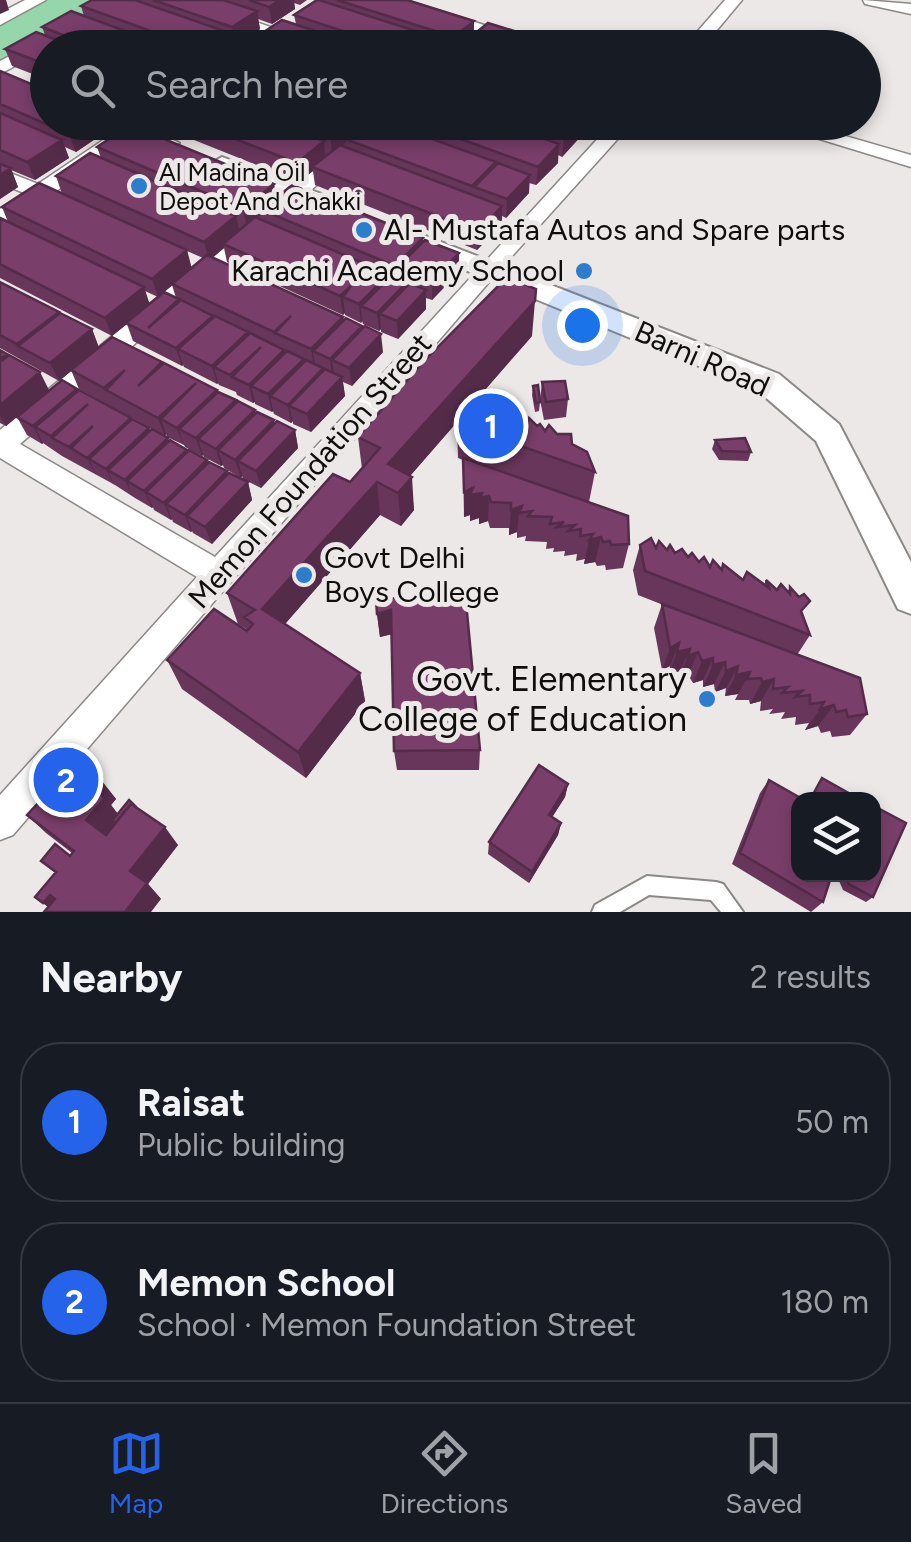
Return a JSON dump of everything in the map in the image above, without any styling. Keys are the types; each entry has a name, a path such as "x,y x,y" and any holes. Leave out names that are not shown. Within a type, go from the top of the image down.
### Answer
{"street":[{"path":"176,0 290,30"},
{"path":"387,0 491,30"},
{"path":"708,30 734,0"},
{"path":"871,0 911,10"},
{"path":"0,1 30,4"},
{"path":"0,20 30,4"},
{"path":"281,30 285,27"},
{"path":"5,76 30,57"},
{"path":"0,219 111,140"},
{"path":"168,140 348,213"},
{"path":"219,574 0,445 207,268 257,237 296,192 366,140"},
{"name":"Memon Foundation Street","path":"0,822 219,574 313,453 436,314 488,269 541,198 598,140"},
{"path":"835,140 911,162"},
{"path":"0,175 90,215"},
{"name":"Barni Road","path":"383,227 768,382 828,434 911,598"}],"lane":[{"path":"602,912 647,885 716,891 733,912"}],"green space":[{"path":"38,0 89,0 108,7 68,30 30,30 30,52 0,69 0,20"}],"building":[{"path":"92,0 135,0 221,30 148,30 81,6"},
{"path":"153,0 223,0 257,11 232,27"},
{"path":"249,0 280,0 269,7"},
{"path":"317,0 412,30 339,30 294,15"},
{"path":"337,0 407,0 474,21 463,30 432,30"},
{"path":"71,11 122,30 50,30 42,27"},
{"path":"282,20 312,30 267,30"},
{"path":"488,23 511,30 479,30"},
{"path":"30,35 30,58 5,49"},
{"path":"0,71 30,84 30,117 0,104"},
{"path":"0,113 30,126 30,140 62,140 27,162 0,150"},
{"path":"108,140 167,140 274,184 243,209 97,147"},
{"path":"238,140 324,141 297,163"},
{"path":"348,140 435,140 496,162 472,186"},
{"path":"464,140 548,140 559,144 538,167"},
{"path":"340,145 502,206 478,232 312,167"},
{"path":"90,153 236,216 204,242 56,176"},
{"path":"498,163 530,175 507,199 474,187"},
{"path":"39,183 187,250 152,279 2,207"},
{"path":"292,185 423,238 395,266 262,210"},
{"path":"255,217 389,274 359,304 343,297 351,286 340,296 223,244"},
{"path":"0,218 144,287 105,318 0,264"},
{"path":"425,240 459,253 432,282 397,268"},
{"path":"207,255 343,317 311,349 275,333 291,316 274,332 172,284"},
{"path":"391,276 407,282 377,313 361,306"},
{"path":"507,277 536,289 535,301 388,464 412,477 398,493 377,482 262,609 360,673 298,752 167,660 214,609 247,631 253,624 244,617 255,610 227,593 333,474 350,482 380,448 358,437 425,360"},
{"path":"0,282 59,312 17,344 0,335"},
{"path":"410,283 426,290 397,321 380,314"},
{"path":"164,292 179,299 148,328 181,300 213,316 176,348 126,323"},
{"path":"60,313 92,329 50,363 18,346"},
{"path":"215,316 248,332 212,366 178,349"},
{"path":"346,318 362,326 330,359 313,351"},
{"path":"365,326 381,334 349,368 332,360"},
{"path":"250,333 284,350 249,385 232,377 261,347 230,375 214,367"},
{"path":"112,337 162,362 138,386 164,363 217,390 177,428 161,419 196,383 158,418 106,390 125,370 104,388 71,370"},
{"path":"287,351 304,359 268,394 251,386"},
{"path":"9,355 40,372 0,405 0,362"},
{"path":"306,360 323,368 288,405 270,396"},
{"path":"325,369 342,377 307,414 289,406"},
{"path":"62,380 77,389 33,426 17,417"},
{"path":"565,381 568,399 546,402 542,382"},
{"path":"538,385 540,402 536,403 533,386"},
{"path":"79,390 131,418 87,458 71,448 93,426 69,447 52,438 88,404 51,436 35,427"},
{"path":"218,392 236,400 196,438 179,429"},
{"path":"468,398 471,406 475,400 480,407 484,403 487,409 494,407 499,413 503,410 507,417 513,413 517,421 520,415 527,424 529,418 545,431 549,425 557,434 571,434 572,444 587,452 595,472 458,424 457,405"},
{"path":"238,401 255,410 216,449 198,439"},
{"path":"257,412 274,420 235,460 218,450"},
{"path":"132,419 149,428 106,469 89,459"},
{"path":"277,421 295,430 256,471 238,461"},
{"path":"152,429 168,438 125,480 108,470"},
{"path":"745,438 751,452 722,451 715,440"},
{"path":"170,440 187,450 144,491 127,481"},
{"path":"189,450 207,460 164,503 146,492"},
{"path":"463,458 628,516 629,544 611,545 601,537 589,540 593,534 580,536 581,529 568,531 575,525 557,527 564,522 550,524 552,517 528,516 532,511 519,513 522,506 511,510 511,503 491,502 489,496 480,498 482,493 470,495 473,488 464,492"},
{"path":"209,462 227,471 185,515 166,504"},
{"path":"229,473 248,482 205,527 187,516"},
{"path":"651,538 656,548 659,541 667,550 670,545 675,553 682,549 699,562 704,557 710,567 713,560 722,570 723,564 743,580 747,572 769,588 766,580 777,590 781,584 790,594 790,587 799,597 804,594 810,601 801,611 810,635 645,571 640,545"},
{"path":"465,591 480,750 394,751 391,610 377,614 376,600"},
{"path":"662,604 860,678 867,714 848,717 846,710 836,712 834,705 820,709 824,702 810,704 810,695 795,697 802,691 782,693 788,687 773,689 774,679 747,679 750,672 736,675 738,666 726,671 725,662 713,665 713,658 702,661 698,652 688,656 690,649 677,652 679,643 670,648"},
{"path":"72,760 101,780 85,800 90,804 99,793 105,798 86,820 106,835 131,804 165,827 130,871 147,883 125,912 44,912 55,899 50,895 43,903 35,897 56,872 41,861 55,844 70,856 74,851 27,815 40,801 46,806 53,798 43,791"},
{"path":"539,765 568,784 549,815 561,823 532,872 489,842"},
{"path":"822,778 847,792 814,792"},
{"path":"769,780 791,793 791,882 829,882 823,902 740,853"},
{"path":"129,800 137,808 131,804 115,823 112,821"},
{"path":"881,810 906,823 881,879"},
{"path":"848,882 880,882 873,897"}],"place":[{"name":"Al Madina Oil Depot And Chakki","path":"139,186"},
{"name":"Al- Mustafa Autos and Spare parts","path":"364,230"},
{"name":"Karachi Academy School","path":"584,271"},
{"name":"Raisat","path":"491,426"},
{"name":"Govt Delhi Boys College","path":"304,575"},
{"name":"Govt. Elementary College of Education","path":"707,699"},
{"name":"Memon School","path":"66,780"}]}
